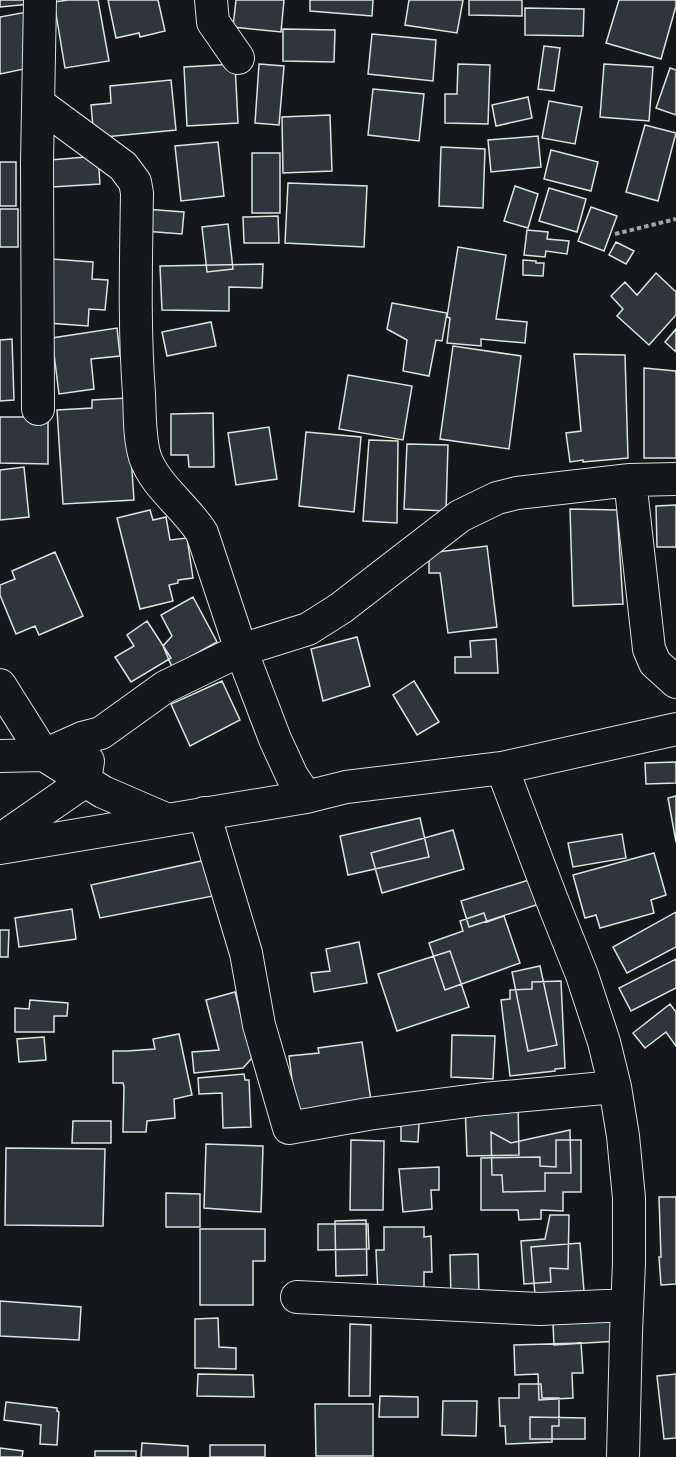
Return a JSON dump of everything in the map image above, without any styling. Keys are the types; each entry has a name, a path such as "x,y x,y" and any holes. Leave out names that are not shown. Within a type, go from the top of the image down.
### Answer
{"street":[{"path":"38,409 37,162 40,0"},
{"path":"211,0 213,22 238,58"},
{"path":"39,104 123,166 135,182 137,193 137,363 142,442 146,457 152,471 195,522 202,534 241,650 286,766 306,797"},
{"path":"0,756 44,754 82,738 101,733 165,687 241,650 308,629 341,608 460,516 497,498 517,493 630,480 676,479"},
{"path":"630,480 649,649 655,663 676,682"},
{"path":"0,685 44,754 103,792 168,820"},
{"path":"0,848 306,797 346,787 502,768 676,729"},
{"path":"0,840 86,781 91,752 101,733"},
{"path":"502,768 582,975 604,1042 615,1087 623,1136 628,1198 629,1263 623,1457 607,1457"},
{"path":"204,813 246,953 260,1025 289,1128 368,1114 484,1099 615,1087"},
{"path":"297,1297 540,1309 627,1305"}],"path":[{"path":"615,234 676,219"}],"building":[{"path":"0,0 40,0 40,3 0,7"},
{"path":"98,0 109,61 65,68 54,2"},
{"path":"108,0 158,0 165,31 140,37 139,33 116,38"},
{"path":"236,0 284,0 281,32 233,27"},
{"path":"310,0 373,0 372,16 310,11"},
{"path":"409,0 463,0 457,33 405,25"},
{"path":"469,0 522,0 522,16 469,15"},
{"path":"619,0 676,0 661,59 606,43"},
{"path":"525,8 584,9 583,36 525,35"},
{"path":"32,11 43,65 0,74 0,17"},
{"path":"283,29 335,30 334,62 283,61"},
{"path":"372,34 436,40 433,81 368,74"},
{"path":"544,46 560,48 554,91 538,89"},
{"path":"235,64 238,123 187,126 184,67"},
{"path":"259,64 284,66 279,125 255,123"},
{"path":"458,64 490,65 488,124 445,123 445,94 457,94"},
{"path":"604,64 653,67 649,121 600,117"},
{"path":"670,68 676,70 676,115 656,108"},
{"path":"171,80 176,130 94,138 91,105 111,103 110,86"},
{"path":"373,89 424,94 419,141 368,135"},
{"path":"528,97 532,118 496,126 492,105"},
{"path":"549,101 582,107 575,144 542,138"},
{"path":"330,115 332,171 283,173 282,117"},
{"path":"645,125 676,133 658,201 626,192"},
{"path":"538,136 541,167 491,172 488,140"},
{"path":"218,142 224,196 181,201 175,146"},
{"path":"441,147 485,149 483,208 439,206"},
{"path":"551,150 598,162 591,191 544,179"},
{"path":"252,153 280,153 280,213 252,213"},
{"path":"98,156 100,184 52,187 50,160"},
{"path":"0,162 16,162 16,206 0,206"},
{"path":"288,183 367,186 364,247 285,243"},
{"path":"515,186 538,194 528,228 504,221"},
{"path":"549,188 586,199 577,232 539,221"},
{"path":"591,207 617,216 604,251 578,241"},
{"path":"0,209 18,209 18,247 0,247"},
{"path":"145,209 184,212 182,234 144,231"},
{"path":"278,216 279,243 244,243 243,217"},
{"path":"228,224 233,269 207,272 202,227"},
{"path":"527,230 548,232 547,239 569,241 567,254 546,251 545,257 524,255"},
{"path":"616,242 634,251 626,264 609,255"},
{"path":"458,247 506,255 496,319 527,322 525,343 481,339 481,346 447,343 450,318 447,317"},
{"path":"51,259 93,262 92,279 108,280 105,310 89,309 88,326 47,323"},
{"path":"523,260 544,263 543,276 523,275"},
{"path":"263,264 262,288 229,287 229,311 162,310 160,266"},
{"path":"656,273 676,292 676,315 649,345 617,316 623,309 611,296 625,282 637,295"},
{"path":"392,303 447,313 442,341 436,340 429,376 403,371 407,340 387,329"},
{"path":"211,322 216,346 167,356 162,332"},
{"path":"117,328 120,356 91,359 94,389 59,394 52,338"},
{"path":"676,329 676,352 665,342"},
{"path":"12,339 14,400 0,401 0,340"},
{"path":"453,346 521,356 509,449 440,439"},
{"path":"574,354 625,355 628,458 570,462 566,433 581,431"},
{"path":"644,368 676,371 676,458 644,458"},
{"path":"348,375 412,386 403,440 339,429"},
{"path":"127,398 134,500 63,504 57,410 92,408 92,400"},
{"path":"213,413 214,467 189,467 188,455 171,455 171,414"},
{"path":"0,417 48,417 48,464 0,463"},
{"path":"269,427 277,479 236,485 228,433"},
{"path":"306,432 361,437 354,512 299,506"},
{"path":"369,440 398,441 397,523 363,521"},
{"path":"407,444 448,445 446,511 404,509"},
{"path":"24,467 29,517 0,520 0,470"},
{"path":"676,505 676,547 657,547 656,506"},
{"path":"570,509 617,510 623,604 573,606"},
{"path":"150,510 153,520 166,517 170,540 187,538 193,578 178,580 178,583 169,585 173,601 140,609 117,518"},
{"path":"487,546 497,627 448,633 440,573 429,573 429,553"},
{"path":"55,552 83,616 39,635 35,626 16,634 0,595 0,585 15,579 12,571"},
{"path":"193,597 217,642 172,667 163,646 172,636 161,615"},
{"path":"147,621 171,658 131,682 115,657 134,646 127,635"},
{"path":"357,637 370,686 323,701 311,649"},
{"path":"496,639 498,673 455,673 455,657 471,657 470,641"},
{"path":"222,681 240,720 190,746 171,704"},
{"path":"414,681 439,722 417,735 393,695"},
{"path":"676,762 676,783 646,784 645,763"},
{"path":"676,796 676,842 668,798"},
{"path":"420,818 429,857 348,875 340,836"},
{"path":"453,830 464,869 382,893 371,853"},
{"path":"622,834 626,858 573,867 568,843"},
{"path":"654,853 666,895 651,900 654,913 600,928 596,915 585,918 573,875"},
{"path":"206,860 213,896 100,918 91,885"},
{"path":"532,879 539,904 469,927 461,901"},
{"path":"72,909 76,939 19,947 15,918"},
{"path":"676,912 676,947 627,973 613,947"},
{"path":"484,913 487,922 504,916 520,963 445,990 429,943 463,931 460,921"},
{"path":"0,930 9,930 8,957 0,957"},
{"path":"359,942 367,983 314,992 311,973 330,971 326,949"},
{"path":"450,951 469,1007 397,1031 378,974"},
{"path":"676,959 676,988 631,1011 619,988"},
{"path":"540,966 557,1045 528,1051 512,972"},
{"path":"561,981 565,1068 510,1076 501,1000 510,999 510,990 532,989 532,982"},
{"path":"235,992 252,1058 243,1068 194,1073 192,1052 219,1050 206,1000"},
{"path":"30,1000 68,1003 67,1016 54,1016 54,1032 15,1032 15,1008 29,1009"},
{"path":"670,1004 676,1012 676,1046 666,1032 645,1048 633,1033"},
{"path":"179,1034 192,1095 174,1099 175,1118 147,1121 146,1132 123,1132 124,1087 123,1083 113,1083 113,1051 155,1049 153,1039"},
{"path":"452,1035 495,1036 493,1079 451,1077"},
{"path":"44,1037 46,1060 19,1062 17,1039"},
{"path":"362,1042 372,1107 296,1111 289,1056 319,1053 318,1048"},
{"path":"244,1074 245,1080 249,1080 251,1127 223,1128 222,1093 199,1094 198,1078"},
{"path":"518,1103 519,1155 467,1156 465,1104"},
{"path":"73,1121 111,1121 111,1143 72,1143"},
{"path":"401,1123 419,1123 418,1142 401,1141"},
{"path":"570,1130 571,1173 545,1173 545,1191 503,1192 502,1175 492,1175 491,1132 511,1143"},
{"path":"351,1140 384,1141 383,1210 350,1210"},
{"path":"556,1140 581,1140 581,1192 563,1192 563,1211 541,1210 541,1219 519,1220 518,1210 481,1210 481,1158 540,1157 540,1166 556,1167"},
{"path":"206,1144 263,1146 261,1212 204,1208"},
{"path":"6,1148 105,1149 103,1226 5,1225"},
{"path":"439,1167 439,1190 431,1190 432,1209 403,1212 399,1169"},
{"path":"166,1193 200,1194 200,1227 166,1227"},
{"path":"659,1197 676,1197 676,1284 661,1285"},
{"path":"550,1215 569,1215 568,1269 550,1268 551,1282 524,1284 521,1241 545,1239"},
{"path":"366,1220 367,1275 336,1276 335,1221"},
{"path":"318,1224 368,1224 369,1249 318,1250"},
{"path":"384,1227 424,1227 424,1237 431,1236 432,1272 424,1272 424,1291 378,1294 376,1250 384,1250"},
{"path":"200,1229 265,1229 265,1261 253,1261 253,1305 200,1305"},
{"path":"580,1243 584,1291 535,1295 531,1247"},
{"path":"478,1254 479,1298 451,1299 450,1255"},
{"path":"0,1301 81,1307 79,1340 0,1336"},
{"path":"218,1318 219,1347 236,1348 236,1369 195,1368 195,1319"},
{"path":"617,1319 618,1341 554,1345 553,1324"},
{"path":"350,1324 371,1325 370,1396 349,1396"},
{"path":"581,1343 583,1373 572,1373 573,1398 539,1400 538,1374 515,1375 514,1345"},
{"path":"198,1374 253,1375 254,1397 197,1396"},
{"path":"676,1374 676,1438 664,1439 657,1376"},
{"path":"519,1384 541,1384 542,1398 559,1398 559,1426 552,1426 552,1442 506,1444 505,1426 500,1426 499,1398 519,1398"},
{"path":"380,1396 418,1397 418,1417 379,1417"},
{"path":"443,1401 477,1401 476,1436 442,1435"},
{"path":"6,1402 57,1408 59,1412 57,1445 40,1444 41,1425 4,1420"},
{"path":"315,1404 373,1404 373,1456 316,1456"},
{"path":"530,1417 585,1418 585,1439 530,1439"},
{"path":"142,1443 188,1446 188,1457 141,1457"},
{"path":"210,1445 265,1445 265,1457 210,1457"},
{"path":"0,1448 23,1451 22,1457 0,1457"},
{"path":"95,1451 136,1451 136,1457 95,1457"}]}
